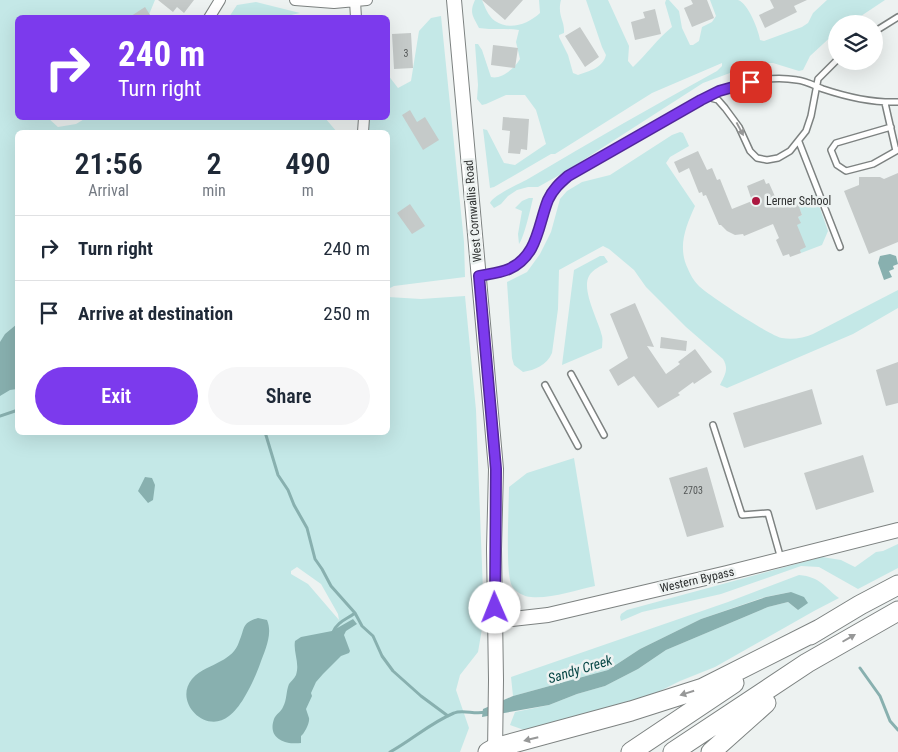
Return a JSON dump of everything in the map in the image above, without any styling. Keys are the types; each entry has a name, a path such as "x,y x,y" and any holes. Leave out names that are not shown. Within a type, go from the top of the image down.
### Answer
{"highway":[{"path":"493,751 703,688 820,629 898,585"},
{"path":"673,752 807,663 898,611"},
{"path":"631,752 820,629"},
{"path":"711,752 756,711 791,684 807,663"}],"street":[{"path":"211,15 220,0"},
{"path":"295,0 334,3 367,0"},
{"name":"West Cornwallis Road","path":"454,0 496,469 494,550 496,726 493,751"},
{"path":"355,1 356,15"},
{"name":"Western Bypass","path":"495,621 548,615 781,560 898,530"}],"lane":[{"path":"883,26 898,17"},
{"path":"706,97 718,100 725,108 739,127 750,151 757,158 768,160 778,158 790,151 806,131 818,79 828,69"},
{"path":"479,276 509,269 530,252 540,231 548,200 554,190 564,180 706,97 739,85 762,80 798,80 845,96 885,103 898,102"},
{"path":"885,103 897,150 873,164 846,171 837,165 831,150 836,143 891,127"},
{"path":"799,142 840,247"},
{"path":"571,374 604,435"},
{"path":"545,385 578,446"},
{"path":"713,425 742,514 768,513 781,560"}],"shaded area":[{"path":"0,0 155,0 149,15 15,15 15,120 50,120 58,127 76,124 83,120 327,120 335,130 15,130 15,435 390,435 390,297 421,299 465,296 476,410 484,617 478,652 460,675 456,690 469,728 460,752 0,752","holes":["297,567 321,584 338,614 339,620 308,584 291,574 291,571"]},
{"path":"475,0 482,0 495,21 507,26 513,26 524,23 540,13 539,0 561,0 560,14 564,33 559,35 559,37 568,55 573,73 578,75 599,66 606,55 586,0 608,0 629,46 628,61 633,67 672,27 665,3 666,0 669,0 679,11 682,28 690,45 693,45 699,41 702,27 712,22 716,16 710,0 738,0 742,2 758,30 760,40 764,41 802,27 808,23 813,13 827,0 885,0 862,15 828,15 828,39 810,56 803,70 799,71 773,63 757,63 703,83 563,173 538,187 517,190 494,208 490,203 501,193 717,71 722,66 722,63 652,93 555,154 551,154 490,188 483,129 487,130 504,163 515,165 546,144 536,110 525,95 506,95 482,105 477,99 478,85 475,44 478,44 482,50 491,77 499,77 515,66 520,59 516,42 519,30 479,28 472,11"},
{"path":"256,2 300,13 291,15 230,15 237,5"},
{"path":"441,16 464,242 465,277 390,288 390,130 368,130 367,120 390,120 390,78 398,88 411,81 419,31 431,18"},
{"path":"680,132 683,133 689,146 670,157 666,163 695,206 686,229 683,253 691,275 703,290 753,323 776,336 786,339 806,337 813,334 898,290 898,308 853,334 727,388 720,385 726,369 723,359 686,327 646,287 634,270 603,246 559,270 558,309 552,353 547,361 540,366 523,372 514,365 512,358 507,282 527,272 540,254 551,232 560,199 567,191 582,182 610,175 672,135"},
{"path":"815,194 828,231 822,245 801,253 791,227 800,223 798,217 802,215 798,205 794,206 793,203"},
{"path":"533,198 519,244 518,234 522,211 515,208 522,201"},
{"path":"890,254 896,256 898,264 889,271 892,277 884,280 878,263 880,256"},
{"path":"600,256 604,256 608,262 597,268 589,276 587,289 602,336 602,348 562,365 574,270"},
{"path":"15,326 15,389 0,396 0,342 5,334"},
{"path":"574,458 595,586 546,597 526,596 513,588 510,579 508,554 509,487 527,473"},
{"path":"145,477 152,478 155,485 153,500 148,503 138,491"},
{"path":"898,544 898,568 858,589 819,567 801,566 721,594 642,612 621,621 621,614 627,610 822,557 841,560 855,567 876,552"},
{"path":"799,575 817,580 839,598 715,667 680,681 646,698 524,730 510,725 515,712 549,705 605,686 638,669 666,650 768,607 788,602 798,610 791,592 765,597 701,619 640,649 608,670 513,696 511,677 728,602"},
{"path":"791,592 804,597 808,603 798,610 788,602 768,607 666,650 638,669 605,686 549,705 482,717 483,709 513,696 608,670 640,649 701,619 766,597"},
{"path":"258,618 267,620 269,636 258,670 248,692 239,706 229,716 220,721 202,719 189,706 187,688 192,679 202,670 232,653 238,645 246,624"},
{"path":"353,619 357,624 346,631 344,635 349,653 341,656 323,674 316,682 311,693 312,696 306,709 309,723 301,736 301,743 284,742 276,736 273,726 275,717 284,704 289,684 296,675 295,641 301,637 332,631"}],"building":[{"path":"158,0 194,0 184,13 177,7 173,12"},
{"path":"482,0 523,0 505,20"},
{"path":"691,0 707,0 714,18 692,27 684,8 693,4"},
{"path":"770,0 807,0 794,6 797,12 765,28 759,15 774,8"},
{"path":"145,7 150,15 133,15"},
{"path":"655,9 661,34 635,40 631,22 645,18 643,12"},
{"path":"580,27 599,57 585,67 565,36"},
{"path":"411,33 413,68 394,69 392,34"},
{"path":"493,45 518,48 515,68 491,65"},
{"path":"410,110 417,122 425,117 439,140 423,150 402,115"},
{"path":"503,117 529,119 527,150 521,149 520,154 508,153 510,131 502,130"},
{"path":"698,151 707,170 712,168 717,180 720,179 732,209 752,201 747,186 764,179 766,184 769,183 777,201 785,197 786,201 791,199 794,206 798,204 802,215 798,217 801,223 797,225 806,247 800,250 801,253 790,257 789,254 783,256 776,240 779,238 773,224 744,236 743,234 735,235 719,225 706,195 703,196 702,192 699,193 689,168 679,173 674,162"},
{"path":"898,173 898,242 869,254 844,191 859,185 859,177 880,177 884,179"},
{"path":"410,204 425,226 412,234 397,213"},
{"path":"635,303 654,347 647,346 666,374 680,364 678,362 695,349 712,372 694,384 693,382 678,393 680,395 658,408 634,376 618,386 609,370 628,358 610,314"},
{"path":"661,337 687,341 686,351 660,348"},
{"path":"898,362 898,403 886,406 876,370"},
{"path":"812,389 822,424 744,448 733,413"},
{"path":"863,455 874,492 816,510 804,473"},
{"path":"707,467 724,527 687,537 669,478"}],"waterway":[{"path":"0,416 15,411"},
{"path":"266,435 278,475 288,490 307,528 315,559 331,586 355,613 362,626 373,636 382,656 393,671 421,696 448,716"},
{"path":"333,632 340,623 355,613"},
{"name":"Sandy Creek","path":"860,668 880,696 890,721 898,730"},
{"name":"Sandy Creek","path":"390,752 454,713 485,712"}],"place":[{"name":"Lerner School","path":"756,201"}],"route":[{"path":"495,608 496,469 492,405 479,276 509,269 530,252 540,231 548,200 554,190 568,176 701,100 719,91 751,82"}]}
